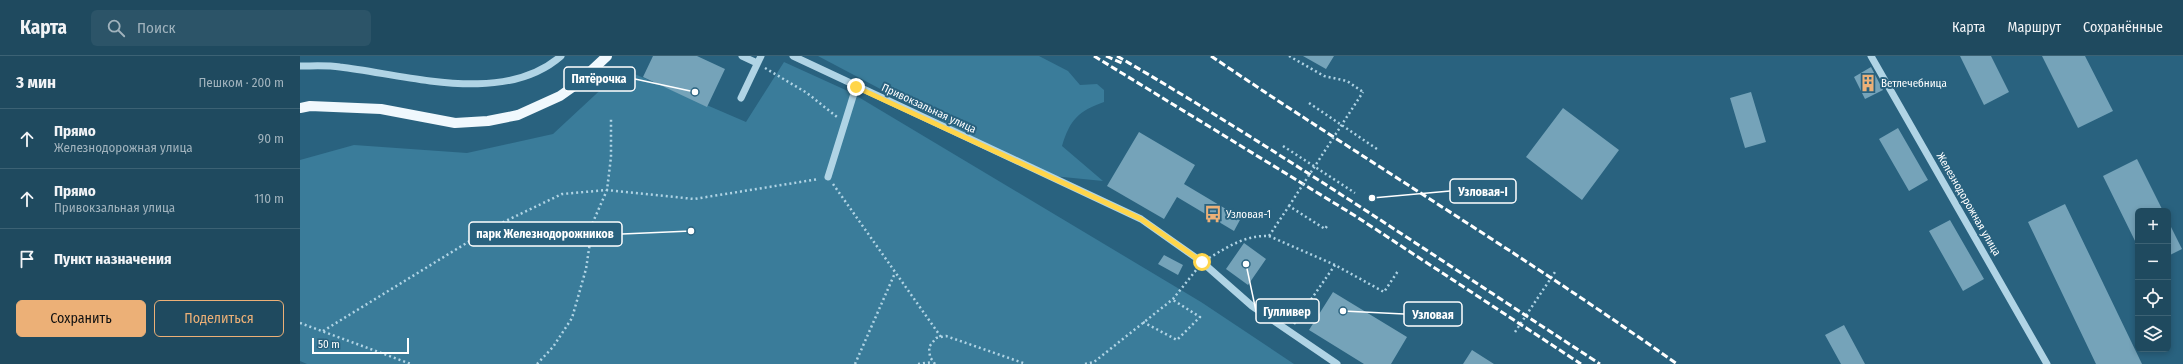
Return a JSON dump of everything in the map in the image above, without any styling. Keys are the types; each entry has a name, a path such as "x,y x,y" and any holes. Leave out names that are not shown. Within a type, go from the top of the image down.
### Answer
{"main road":[{"path":"300,108 310,106 381,108 455,123 488,121 518,114 560,96 577,84 607,56"}],"street":[{"path":"300,66 338,66 435,81 487,84 520,79 549,66 561,56"},
{"path":"741,98 759,59 742,56"},
{"name":"Привокзальная улица","path":"793,56 856,87 1141,219 1202,262"},
{"name":"Железнодорожная улица","path":"1871,56 2047,364"},
{"path":"828,177 856,87"},
{"path":"1202,262 1252,306 1337,364"}],"path":[{"path":"1270,236 1363,92 1347,81 1324,76 1289,56"},
{"path":"759,59 807,93 845,124"},
{"path":"1308,103 1377,149"},
{"path":"537,364 553,347 572,318 586,269 593,222 607,190 611,157 611,116"},
{"path":"1283,146 1355,193"},
{"path":"323,331 491,228 562,194 607,190 694,199 828,177 941,337"},
{"path":"1289,206 1325,228 1327,226"},
{"path":"1085,364 1094,362 1142,322 1173,300 1202,262 1237,241 1255,235 1270,236 1335,265 1384,292 1398,271"},
{"path":"1288,332 1335,265"},
{"path":"855,364 896,272"},
{"path":"1515,332 1555,272"},
{"path":"1142,322 1177,340 1200,317 1173,300"},
{"path":"300,323 411,364"},
{"path":"934,363 930,357 930,347 936,338 946,336 1026,364"},
{"path":"918,364 934,363"}],"shaded area":[{"path":"818,56 1039,56 1068,71 1080,85 1097,84 1104,90 1104,102 1081,113 1076,118 1068,129 1062,146 1103,181 1043,175"},
{"path":"784,62 850,92 1201,302 1294,364 307,364 300,361 300,160 354,145 467,153 553,134 623,69 746,122"}],"building":[{"path":"653,56 697,56 725,69 707,107 643,77"},
{"path":"1303,56 1334,56 1326,69"},
{"path":"1960,56 1991,56 2009,92 1984,105"},
{"path":"2042,56 2085,56 2113,111 2078,128"},
{"name":"Ветлечебница","path":"1871,67 1883,90 1865,99 1854,77"},
{"path":"1751,92 1766,142 1745,148 1730,98"},
{"path":"1563,108 1619,150 1582,200 1526,157"},
{"path":"1898,128 1928,180 1909,191 1879,139"},
{"path":"1139,132 1195,165 1184,184 1241,218 1234,231 1177,197 1164,219 1107,186"},
{"path":"2137,159 2162,208 2135,208 2135,241 2103,176"},
{"path":"2065,204 2142,364 2096,364 2028,222"},
{"path":"1950,220 1984,279 1963,291 1929,231"},
{"path":"2171,227 2182,249 2171,254"},
{"path":"1244,243 1266,259 1248,285 1226,269"},
{"path":"1164,255 1183,265 1178,275 1158,264"},
{"path":"1333,292 1407,337 1391,364 1364,364 1309,330"},
{"path":"1844,325 1865,364 1841,364 1825,335"},
{"path":"1472,350 1494,364 1463,364"}],"railway":[{"path":"1094,56 1357,217 1581,364"},
{"path":"1106,56 1122,63"},
{"path":"1117,56 1300,168 1600,364"},
{"path":"1211,56 1562,285 1677,364"}],"place":[{"name":"Ветлечебница","path":"1868,83"},
{"name":"Пятёрочка","path":"695,92"},
{"name":"Узловая-I","path":"1372,198"},
{"name":"Узловая-1","path":"1213,214"},
{"name":"парк Железнодорожников","path":"691,231"},
{"name":"Гулливер","path":"1246,264"},
{"name":"Узловая","path":"1343,311"}],"route":[{"path":"856,87 1141,219 1202,262"}]}
